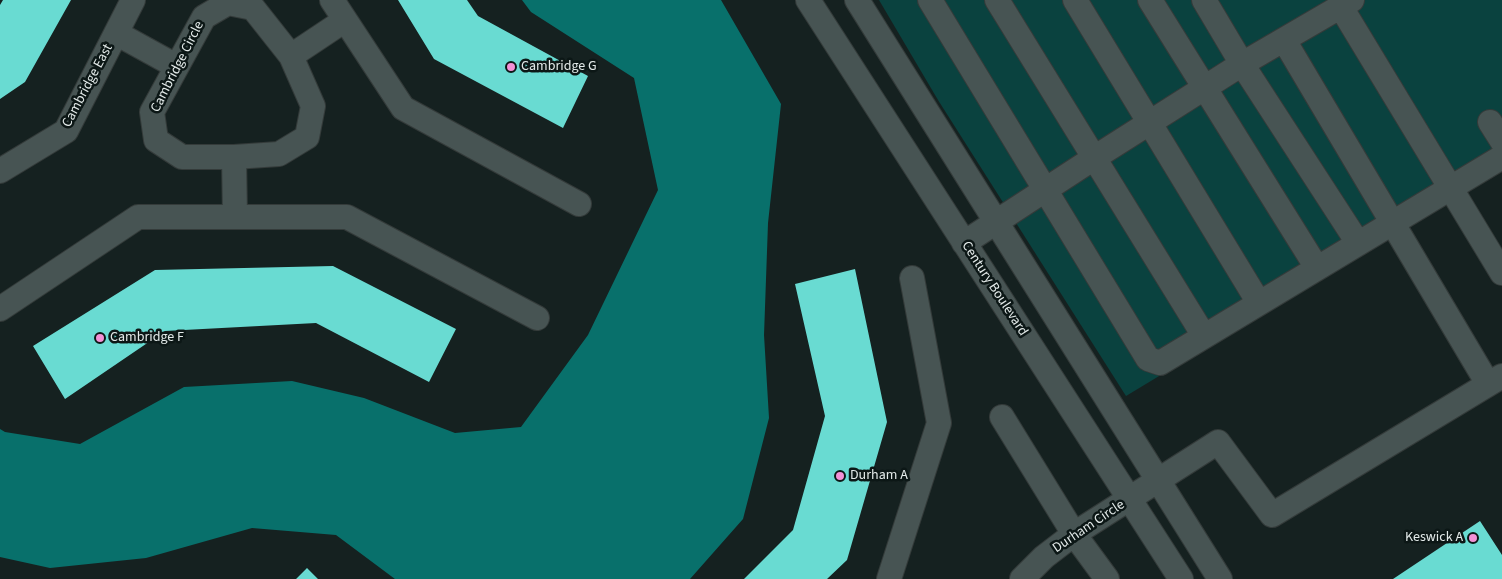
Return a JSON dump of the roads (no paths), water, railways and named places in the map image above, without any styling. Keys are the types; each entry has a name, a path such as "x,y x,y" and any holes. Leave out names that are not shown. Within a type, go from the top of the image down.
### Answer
{"street":[{"name":"Cambridge East","path":"0,171 66,131 133,0"},
{"path":"332,0 403,108 579,204"},
{"name":"Century Boulevard","path":"808,0 1181,579"},
{"path":"857,0 1160,480 1220,579"},
{"path":"930,0 1148,359 1160,363 1502,157"},
{"path":"998,0 1204,336"},
{"path":"1075,0 1259,303"},
{"path":"1150,0 1317,268"},
{"name":"Cambridge Circle","path":"228,2 253,8 291,56 313,106 307,137 279,154 234,157 182,157 156,140 152,112 176,66 204,17 228,2"},
{"path":"1206,3 1242,64 1358,243"},
{"path":"964,243 1242,64 1346,4 1502,273"},
{"path":"291,56 345,20"},
{"path":"116,33 176,66"},
{"path":"1284,40 1392,223 1495,380"},
{"path":"234,157 235,217"},
{"path":"0,309 138,217 347,217 537,318"},
{"path":"889,579 939,423 912,278"},
{"name":"Durham Circle","path":"1022,579 1044,557 1074,534 1218,442 1272,515 1495,380"},
{"path":"1002,417 1074,534 1107,579"}],"place":[{"name":"Cambridge G","path":"511,67"},
{"name":"Cambridge F","path":"100,338"},
{"name":"Durham A","path":"840,476"},
{"name":"Keswick A","path":"1473,538"}]}
